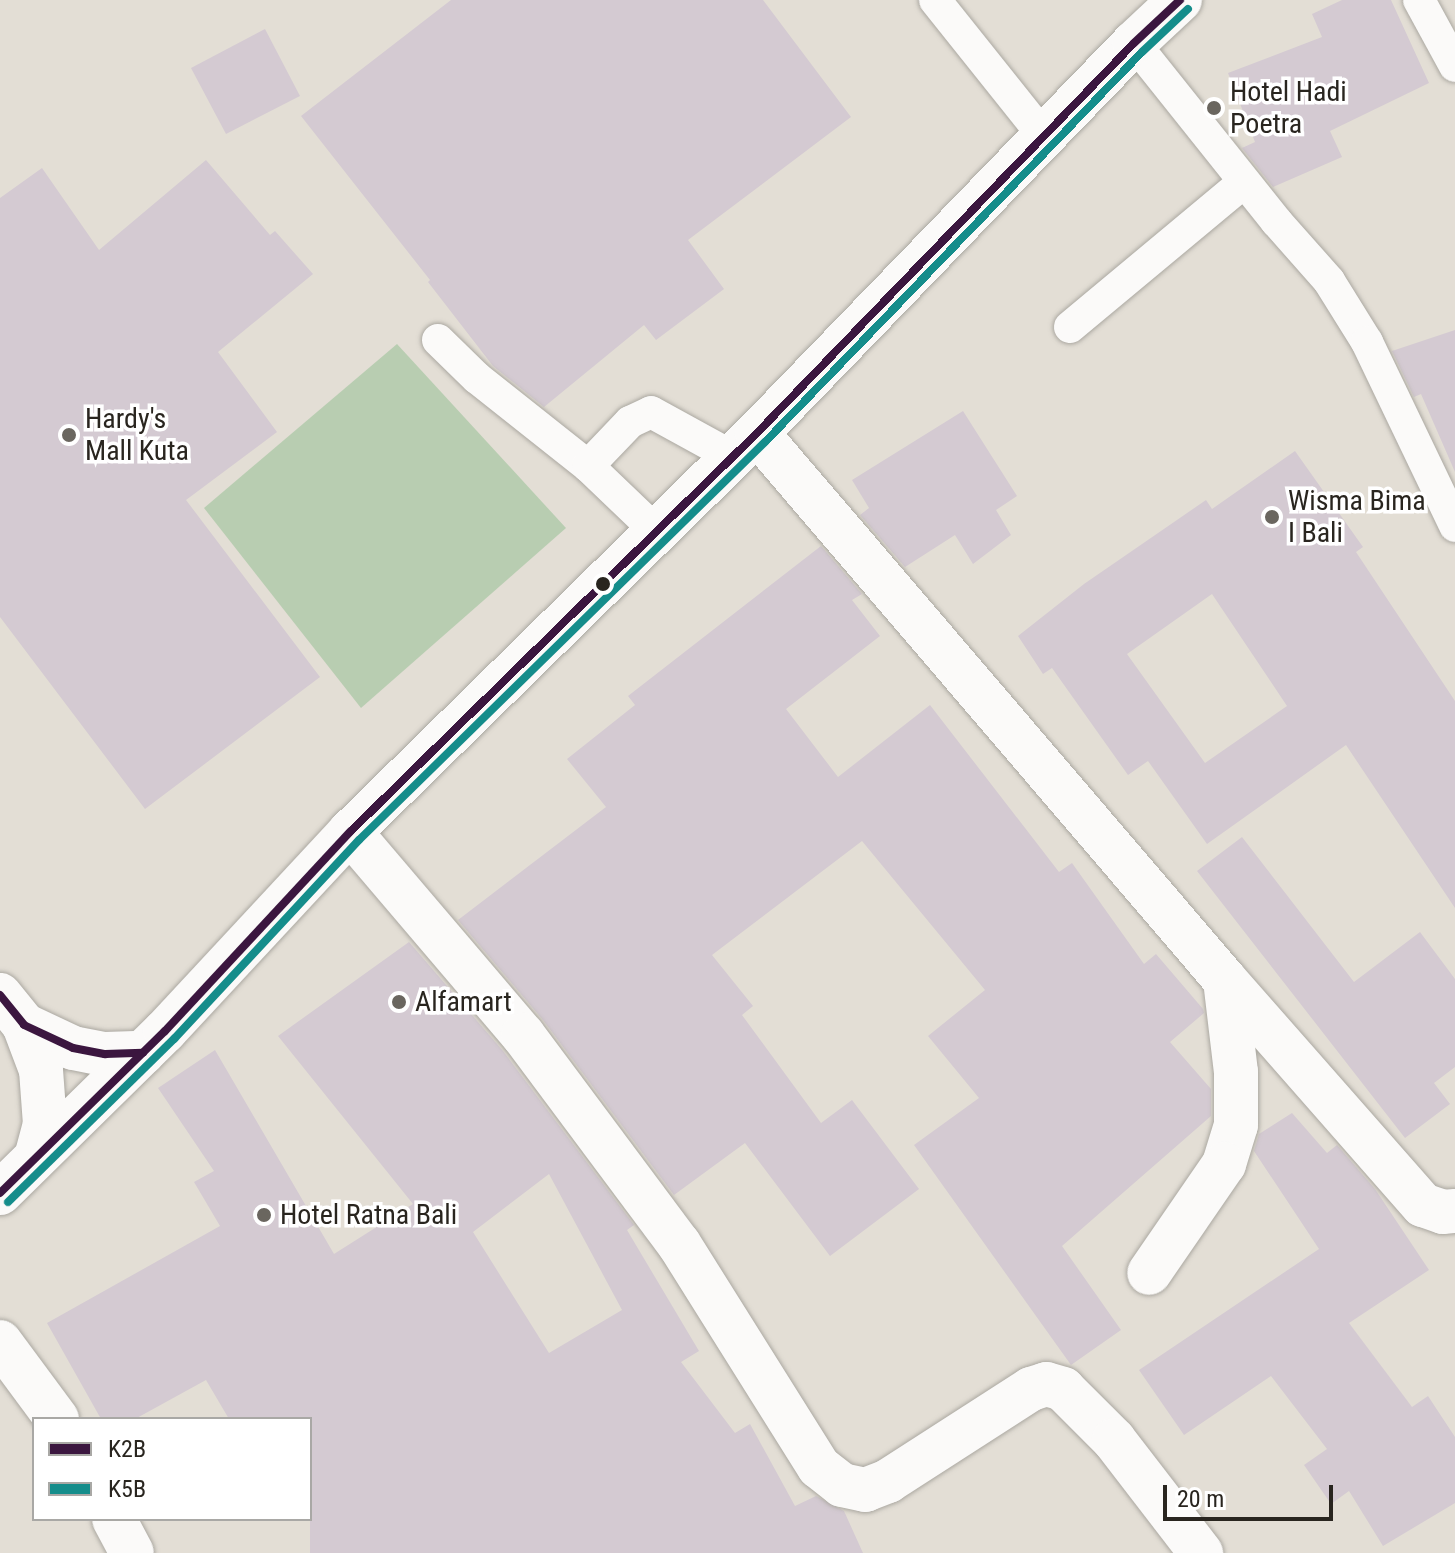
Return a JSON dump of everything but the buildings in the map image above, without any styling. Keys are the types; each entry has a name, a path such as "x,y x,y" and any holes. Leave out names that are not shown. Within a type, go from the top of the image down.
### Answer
{"street":[{"path":"0,1193 143,1053 350,832 744,445 1134,43 1180,0"},
{"path":"744,445 1423,1205 1443,1212 1455,1211"},
{"path":"350,832 523,1035 679,1244 819,1467 842,1485 865,1490 888,1481 1031,1389 1046,1384 1063,1389 1103,1429 1201,1553"},
{"path":"1149,1273 1224,1164 1236,1125 1236,1072 1225,980"},
{"path":"12,1010 73,1048 105,1054 143,1053"},
{"path":"12,1010 41,1070 45,1124 36,1157"},
{"path":"0,1342 56,1417"},
{"path":"115,1521 132,1553"}],"lane":[{"path":"935,0 1045,138"},
{"path":"1419,0 1455,66"},
{"path":"1134,43 1217,142 1244,182 1329,281 1367,342 1455,526"},
{"path":"1070,327 1244,182"},
{"path":"438,340 477,378 588,466 656,531"},
{"path":"588,466 630,422 651,412 744,445"}],"green space":[{"path":"397,344 566,528 361,708 204,508"}],"transit line":[{"name":"K2B","path":"0,1193 165,1031 350,832 757,433 1134,43 1180,0"},
{"name":"K5B","path":"8,1202 174,1039 359,840 765,442 1142,52 1188,9"},
{"name":"K2B","path":"0,995 24,1025 73,1048 105,1054 143,1053"}],"place":[{"name":"Hotel Hadi Poetra","path":"1214,108"},
{"name":"Hardy's Mall Kuta","path":"69,435"},
{"name":"Wisma Bima I Bali","path":"1272,517"},
{"name":"Alfamart","path":"399,1002"},
{"name":"Hotel Ratna Bali","path":"264,1215"}]}
